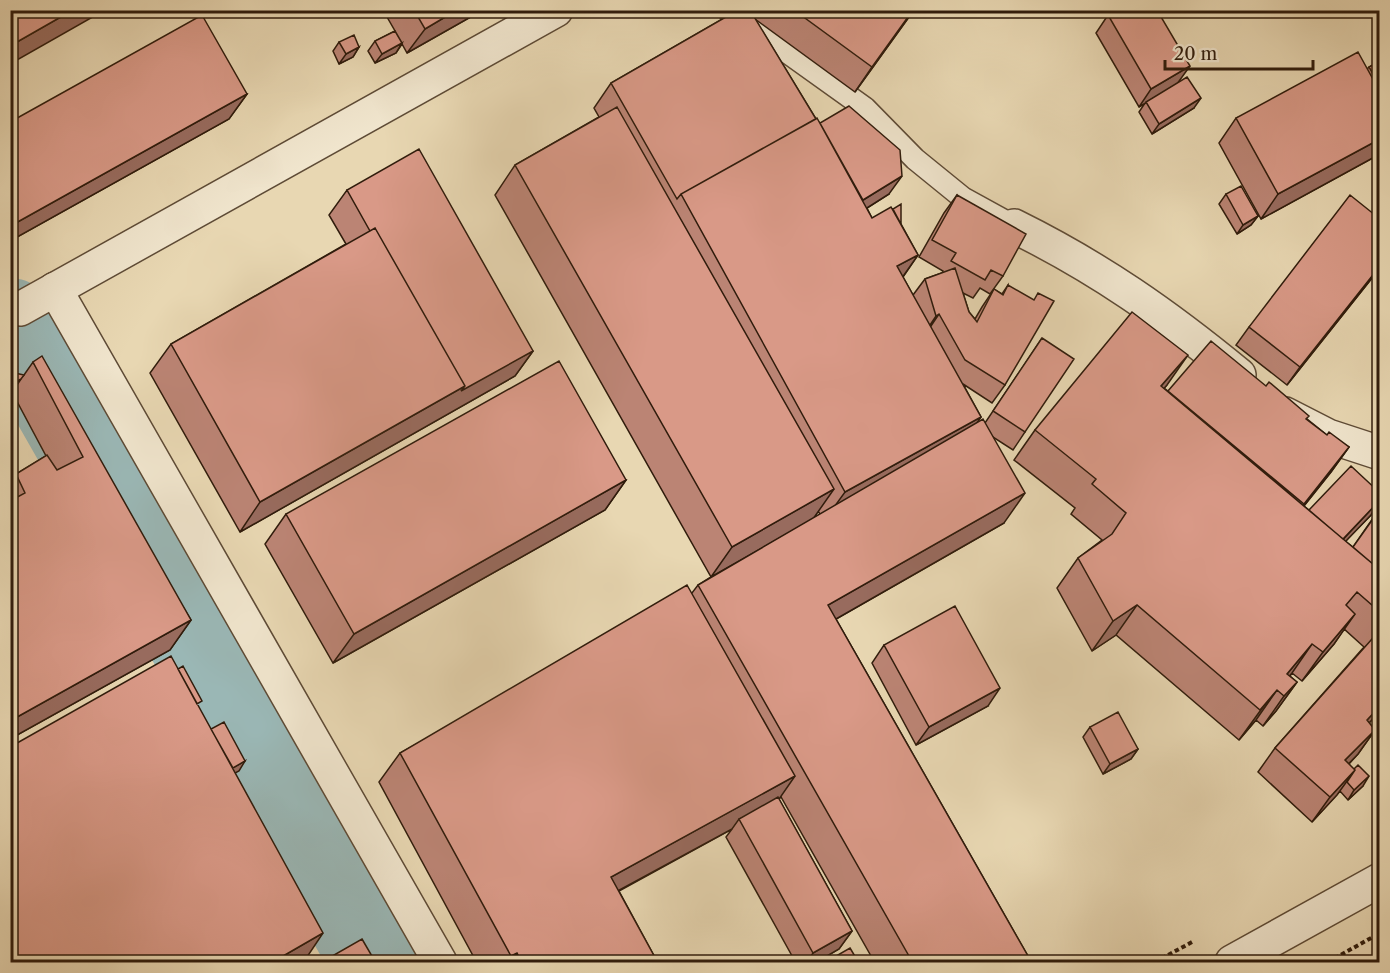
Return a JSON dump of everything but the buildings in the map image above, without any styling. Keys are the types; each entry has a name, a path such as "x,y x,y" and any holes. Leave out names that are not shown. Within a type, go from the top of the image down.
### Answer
{"street":[{"path":"15,312 556,10"},
{"path":"1014,225 1072,254 1141,298 1289,417 1328,436 1380,453"},
{"path":"56,289 440,963"},
{"path":"1232,963 1380,880"}],"lane":[{"path":"728,10 865,108 915,159 963,198 1014,225"}],"path":[{"path":"1328,963 1380,933"}],"waterway":[{"path":"10,322 375,962"}]}
